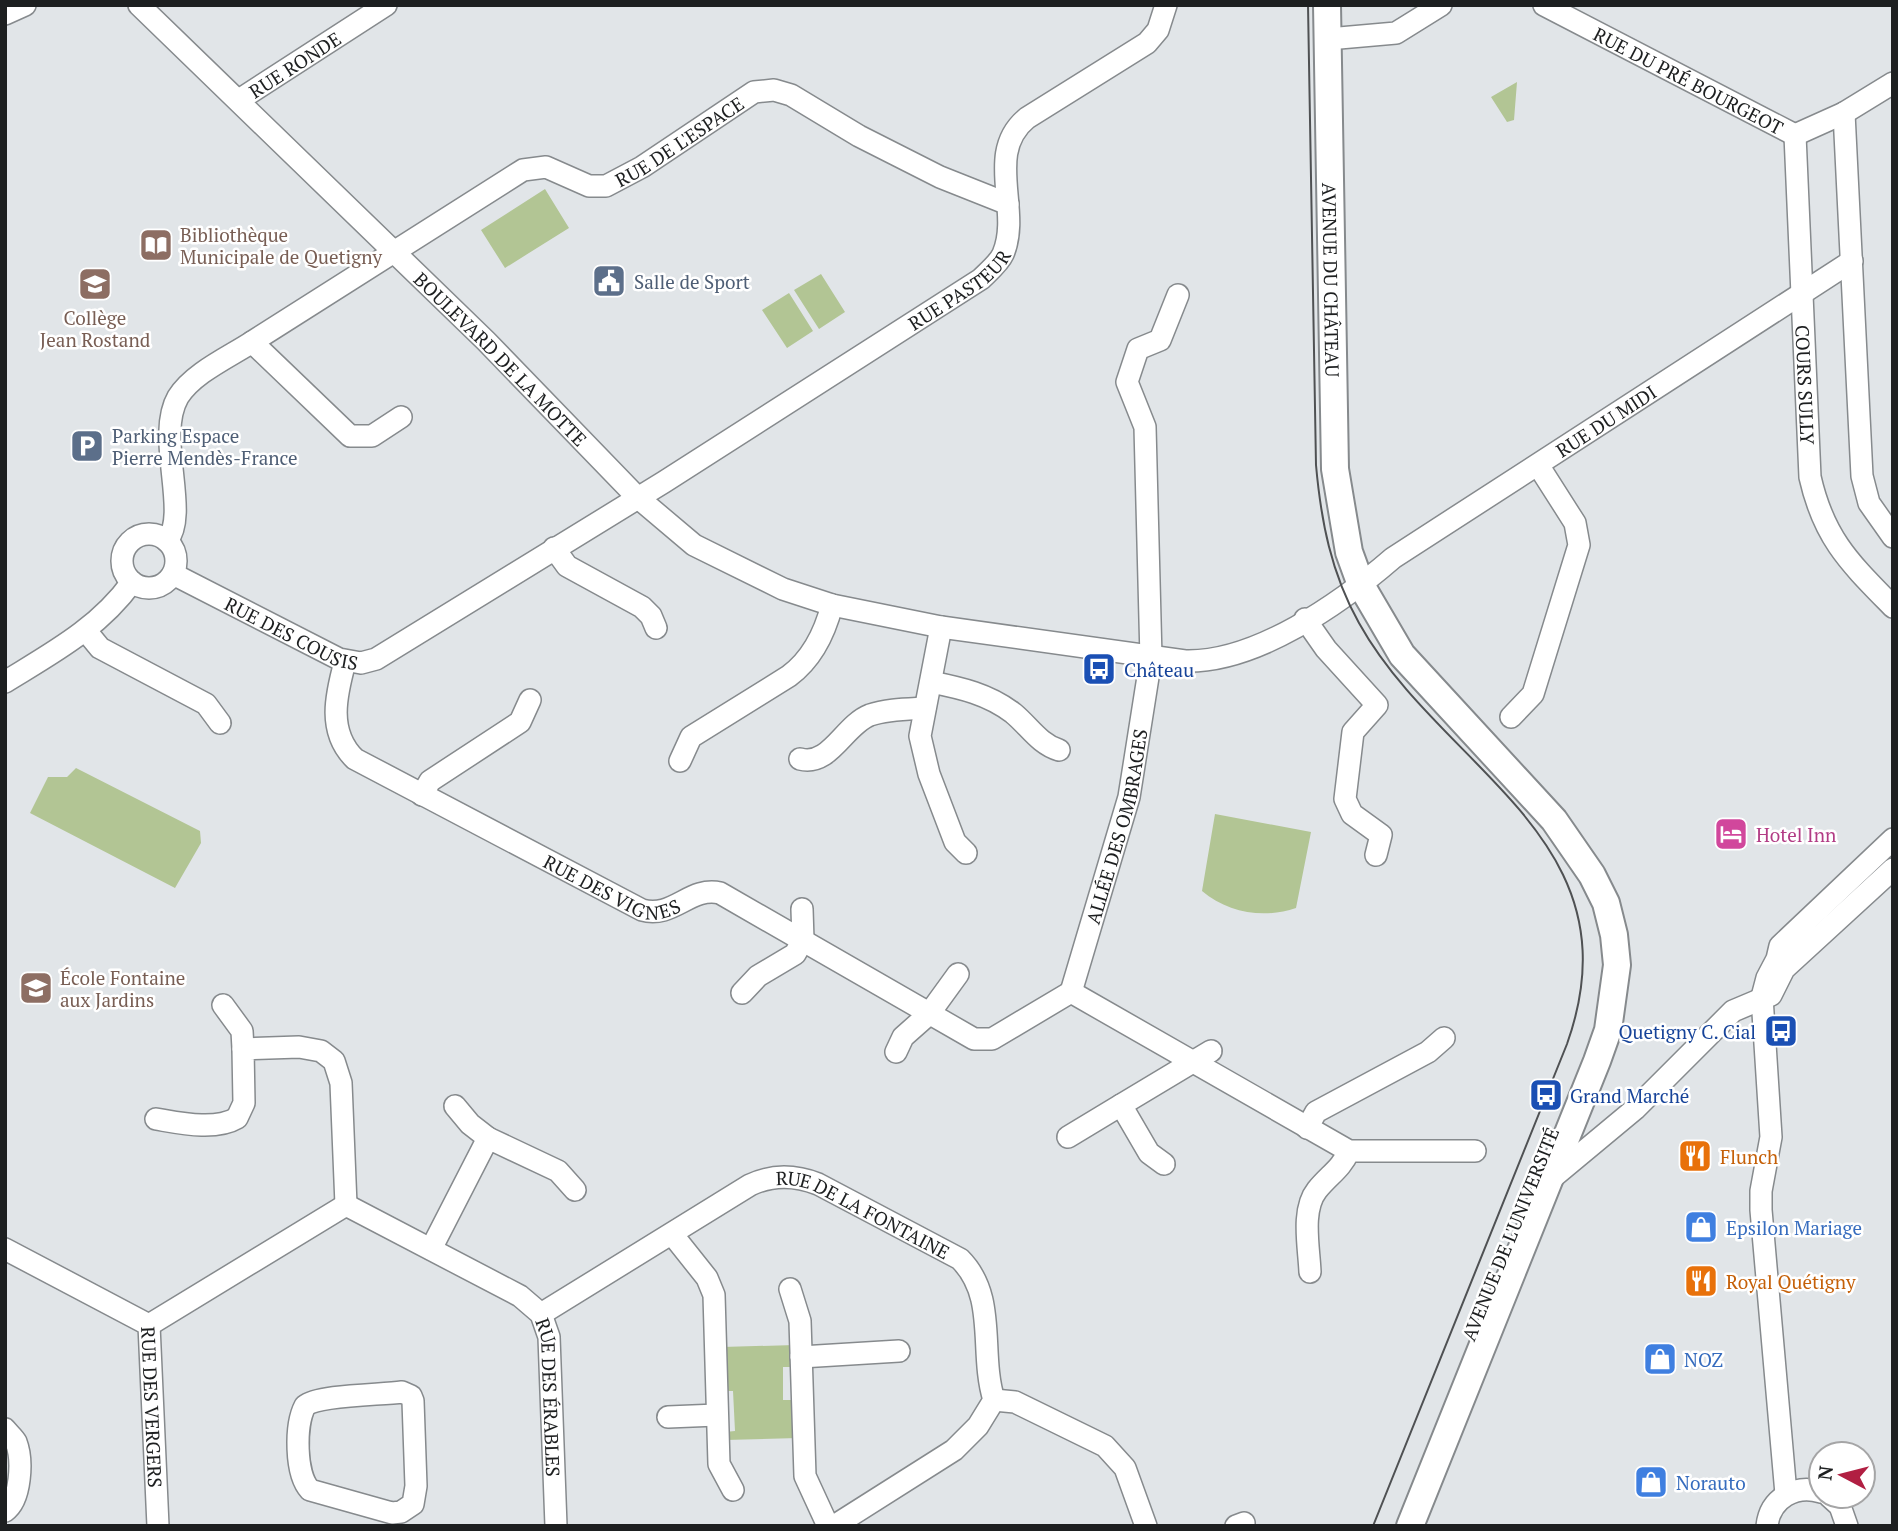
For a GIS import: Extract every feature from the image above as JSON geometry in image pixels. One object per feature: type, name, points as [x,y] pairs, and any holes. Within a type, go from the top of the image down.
[{"type":"main road","name":"AVENUE DU CHÂTEAU","points":[[1327,5],[1335,469],[1349,552],[1361,585],[1402,655],[1554,820],[1592,875]]},
{"type":"main road","name":"AVENUE DE L'UNIVERSITÉ","points":[[1410,1526],[1552,1178],[1608,1030],[1617,965],[1614,935],[1606,903],[1592,875]]},
{"type":"main road","name":"AVENUE DE L'UNIVERSITÉ","points":[[1391,1526],[1593,1031],[1603,986],[1604,943],[1592,875]]},
{"type":"street","points":[[5,14],[25,5]]},
{"type":"street","name":"BOULEVARD DE LA MOTTE","points":[[139,5],[485,341],[636,496],[694,545],[738,569],[783,589],[832,605],[941,627],[1151,658],[1202,662],[1222,659],[1272,639],[1361,585]]},
{"type":"street","name":"RUE RONDE","points":[[239,100],[386,5]]},
{"type":"street","name":"RUE PASTEUR","points":[[636,496],[981,279],[1002,256],[1009,231],[1005,157],[1017,128],[1027,118],[1147,43],[1158,30],[1166,5]]},
{"type":"street","points":[[1328,39],[1381,37],[1396,33],[1441,5]]},
{"type":"street","name":"RUE DU PRÉ BOURGEOT","points":[[1544,5],[1795,135]]},
{"type":"street","points":[[1795,135],[1844,113],[1893,83]]},
{"type":"street","name":"RUE DE L'ESPACE","points":[[392,253],[523,170],[546,167],[589,186],[606,186],[625,178],[754,92],[764,90],[791,95],[859,136],[940,177],[1008,204]]},
{"type":"street","points":[[1844,113],[1862,476],[1869,503],[1893,537]]},
{"type":"street","name":"COURS SULLY","points":[[1795,135],[1810,477],[1817,511],[1842,555],[1893,607]]},
{"type":"street","points":[[167,541],[176,524],[171,413],[188,385],[392,253]]},
{"type":"street","name":"RUE DU MIDI","points":[[1361,585],[1393,558],[1802,296],[1852,261]]},
{"type":"street","points":[[1151,658],[1145,427],[1128,382],[1138,349],[1160,340],[1178,295]]},
{"type":"street","points":[[252,342],[350,436],[372,436],[401,417]]},
{"type":"street","points":[[1511,718],[1533,694],[1579,545],[1575,523],[1538,465]]},
{"type":"street","name":"RUE DES COUSIS","points":[[173,574],[345,662],[361,663],[376,659],[636,496]]},
{"type":"street","points":[[143,534],[152,534],[167,541],[176,558],[173,574],[167,581],[152,588],[132,582],[124,572],[122,562],[127,545],[143,534]]},
{"type":"street","points":[[554,548],[567,566],[642,607],[656,628]]},
{"type":"street","points":[[5,682],[86,631],[115,605],[132,582]]},
{"type":"street","points":[[680,761],[691,737],[804,664],[816,646],[832,605]]},
{"type":"street","points":[[1305,619],[1326,649],[1377,705],[1353,732],[1345,799],[1352,814],[1381,835],[1376,855]]},
{"type":"street","points":[[941,627],[920,736],[923,752],[955,842],[966,853]]},
{"type":"street","points":[[86,631],[100,648],[206,704],[220,723]]},
{"type":"street","name":"ALLÉE DES OMBRAGES","points":[[1071,992],[1129,797],[1151,658]]},
{"type":"street","name":"RUE DES VIGNES","points":[[345,662],[336,712],[344,747],[363,765],[642,910],[664,911],[698,892],[716,892],[974,1039],[987,1040],[1071,992]]},
{"type":"street","points":[[931,682],[986,697],[1021,719],[1047,746],[1059,750]]},
{"type":"street","points":[[422,795],[430,781],[520,722],[530,700]]},
{"type":"street","points":[[800,759],[816,760],[855,723],[871,715],[925,708]]},
{"type":"street","points":[[1786,958],[1780,946],[1893,839]]},
{"type":"street","points":[[1767,1526],[1797,1494],[1788,1454],[1775,1309],[1770,1306],[1761,1210],[1760,1191],[1771,1137],[1765,1003],[1767,978],[1893,849]]},
{"type":"street","points":[[1786,958],[1893,869]]},
{"type":"street","points":[[1786,958],[1812,954],[1893,878]]},
{"type":"street","points":[[742,993],[758,976],[790,958],[803,940],[802,909]]},
{"type":"street","points":[[896,1052],[903,1037],[929,1014],[958,974]]},
{"type":"street","points":[[1071,992],[1349,1152],[1475,1151]]},
{"type":"street","points":[[1552,1178],[1635,1109],[1734,1011],[1765,1003]]},
{"type":"street","points":[[156,1119],[188,1124],[228,1122],[237,1118],[244,1103],[242,1031],[223,1005]]},
{"type":"street","points":[[1307,1128],[1316,1112],[1428,1052],[1444,1038]]},
{"type":"street","points":[[149,1325],[346,1205],[341,1083],[334,1061],[321,1051],[299,1047],[243,1049]]},
{"type":"street","points":[[1068,1137],[1212,1051]]},
{"type":"street","points":[[1121,1105],[1149,1153],[1164,1164]]},
{"type":"street","points":[[455,1106],[470,1124],[488,1138],[558,1171],[575,1189]]},
{"type":"street","points":[[431,1249],[488,1138]]},
{"type":"street","points":[[1310,1272],[1311,1202],[1320,1187],[1341,1168],[1349,1152]]},
{"type":"street","name":"RUE DE LA FONTAINE","points":[[541,1314],[761,1180],[795,1177],[818,1184],[953,1253],[967,1266],[983,1295],[986,1377],[994,1400]]},
{"type":"street","name":"RUE DES ÉRABLES","points":[[346,1205],[520,1297],[541,1314],[549,1337],[556,1526]]},
{"type":"street","points":[[672,1234],[707,1278],[714,1295],[719,1464],[733,1490]]},
{"type":"street","name":"RUE DES VERGERS","points":[[5,1249],[149,1325],[158,1526]]},
{"type":"street","points":[[790,1289],[800,1321],[806,1476],[828,1526]]},
{"type":"street","points":[[801,1357],[899,1351]]},
{"type":"street","points":[[402,1392],[411,1396],[416,1486],[413,1518],[310,1490],[301,1473],[300,1425],[305,1406],[319,1399],[382,1396],[402,1392]]},
{"type":"street","points":[[834,1526],[954,1450],[978,1426],[994,1400],[1015,1402],[1105,1446],[1125,1468],[1146,1526]]},
{"type":"street","points":[[668,1417],[717,1415]]},
{"type":"street","points":[[5,1429],[16,1443],[19,1489],[14,1504],[5,1511]]},
{"type":"green space","points":[[1517,82],[1514,120],[1507,122],[1491,97]]},
{"type":"green space","points":[[545,189],[569,228],[505,268],[481,230]]},
{"type":"green space","points":[[821,274],[845,312],[819,329],[794,290]]},
{"type":"green space","points":[[789,293],[813,331],[787,348],[762,310]]},
{"type":"green space","points":[[76,768],[200,831],[201,843],[175,888],[30,813],[48,777],[67,777]]},
{"type":"green space","points":[[1215,814],[1311,832],[1296,908],[1271,913],[1247,912],[1223,904],[1202,891]]},
{"type":"green space","points":[[795,1345],[796,1367],[783,1367],[783,1400],[797,1400],[798,1438],[725,1440],[725,1432],[735,1431],[733,1391],[723,1391],[722,1347]]},
{"type":"tram line","points":[[1308,5],[1316,465],[1324,526],[1334,566],[1359,623],[1394,675],[1521,812],[1555,859],[1577,912],[1582,973],[1567,1044],[1373,1526]]},
{"type":"place","name":"Bibliothèque Municipale de Quetigny","points":[[156,245]]},
{"type":"place","name":"Salle de Sport","points":[[609,281]]},
{"type":"place","name":"Collège Jean Rostand","points":[[95,284]]},
{"type":"place","name":"Parking Espace Pierre Mendès-France","points":[[87,446]]},
{"type":"place","name":"Château","points":[[1099,669]]},
{"type":"place","name":"Hotel Inn","points":[[1731,834]]},
{"type":"place","name":"École Fontaine aux Jardins","points":[[36,988]]},
{"type":"place","name":"Quetigny C. Cial","points":[[1781,1031]]},
{"type":"place","name":"Grand Marché","points":[[1546,1095]]},
{"type":"place","name":"Flunch","points":[[1695,1156]]},
{"type":"place","name":"Epsilon Mariage","points":[[1701,1227]]},
{"type":"place","name":"Royal Quétigny","points":[[1701,1281]]},
{"type":"place","name":"NOZ","points":[[1660,1359]]},
{"type":"place","name":"Norauto","points":[[1651,1482]]}]
